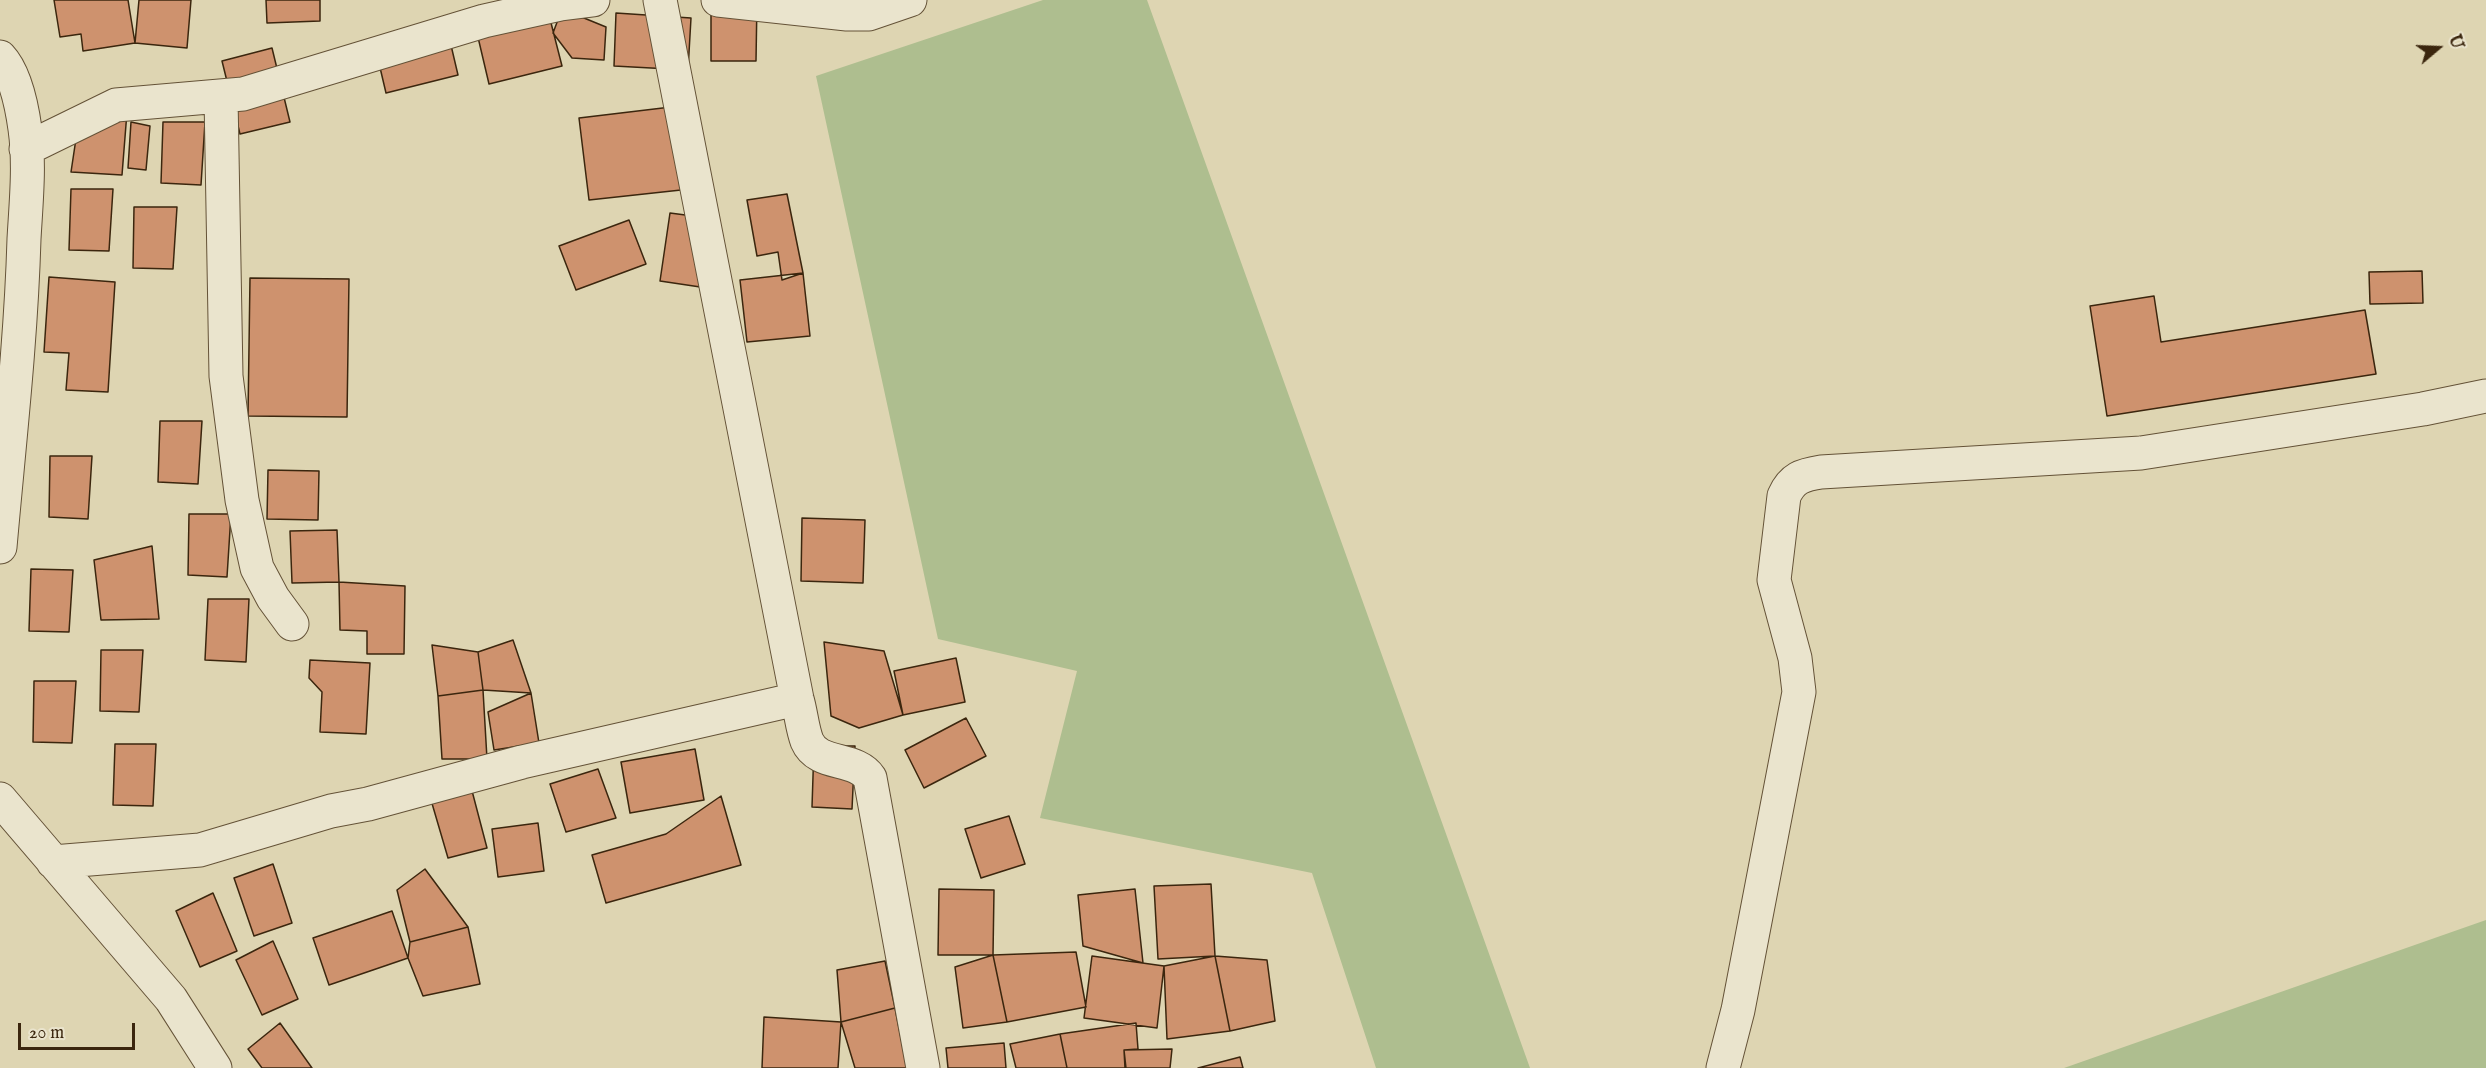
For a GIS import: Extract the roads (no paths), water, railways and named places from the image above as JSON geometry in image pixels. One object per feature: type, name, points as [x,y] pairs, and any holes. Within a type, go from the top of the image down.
[{"type":"street","points":[[26,149],[116,105],[221,97],[257,90],[484,21],[561,4],[593,0]]},
{"type":"street","points":[[660,0],[797,699],[808,741],[817,754],[863,769],[870,778],[923,1068]]},
{"type":"street","points":[[718,0],[847,14],[869,14],[910,0]]},
{"type":"street","points":[[0,57],[6,64],[19,100],[26,130],[23,288],[0,547]]},
{"type":"street","points":[[221,97],[226,376],[242,500],[257,568],[273,598],[292,624]]},
{"type":"street","points":[[1723,1068],[1738,1010],[1799,692],[1795,658],[1774,580],[1784,496],[1789,485],[1797,478],[1821,472],[2141,453],[2423,409],[2486,396]]},
{"type":"street","points":[[53,862],[200,850],[331,811],[368,804],[522,762],[797,699]]},
{"type":"street","points":[[0,799],[171,999],[215,1068]]}]
